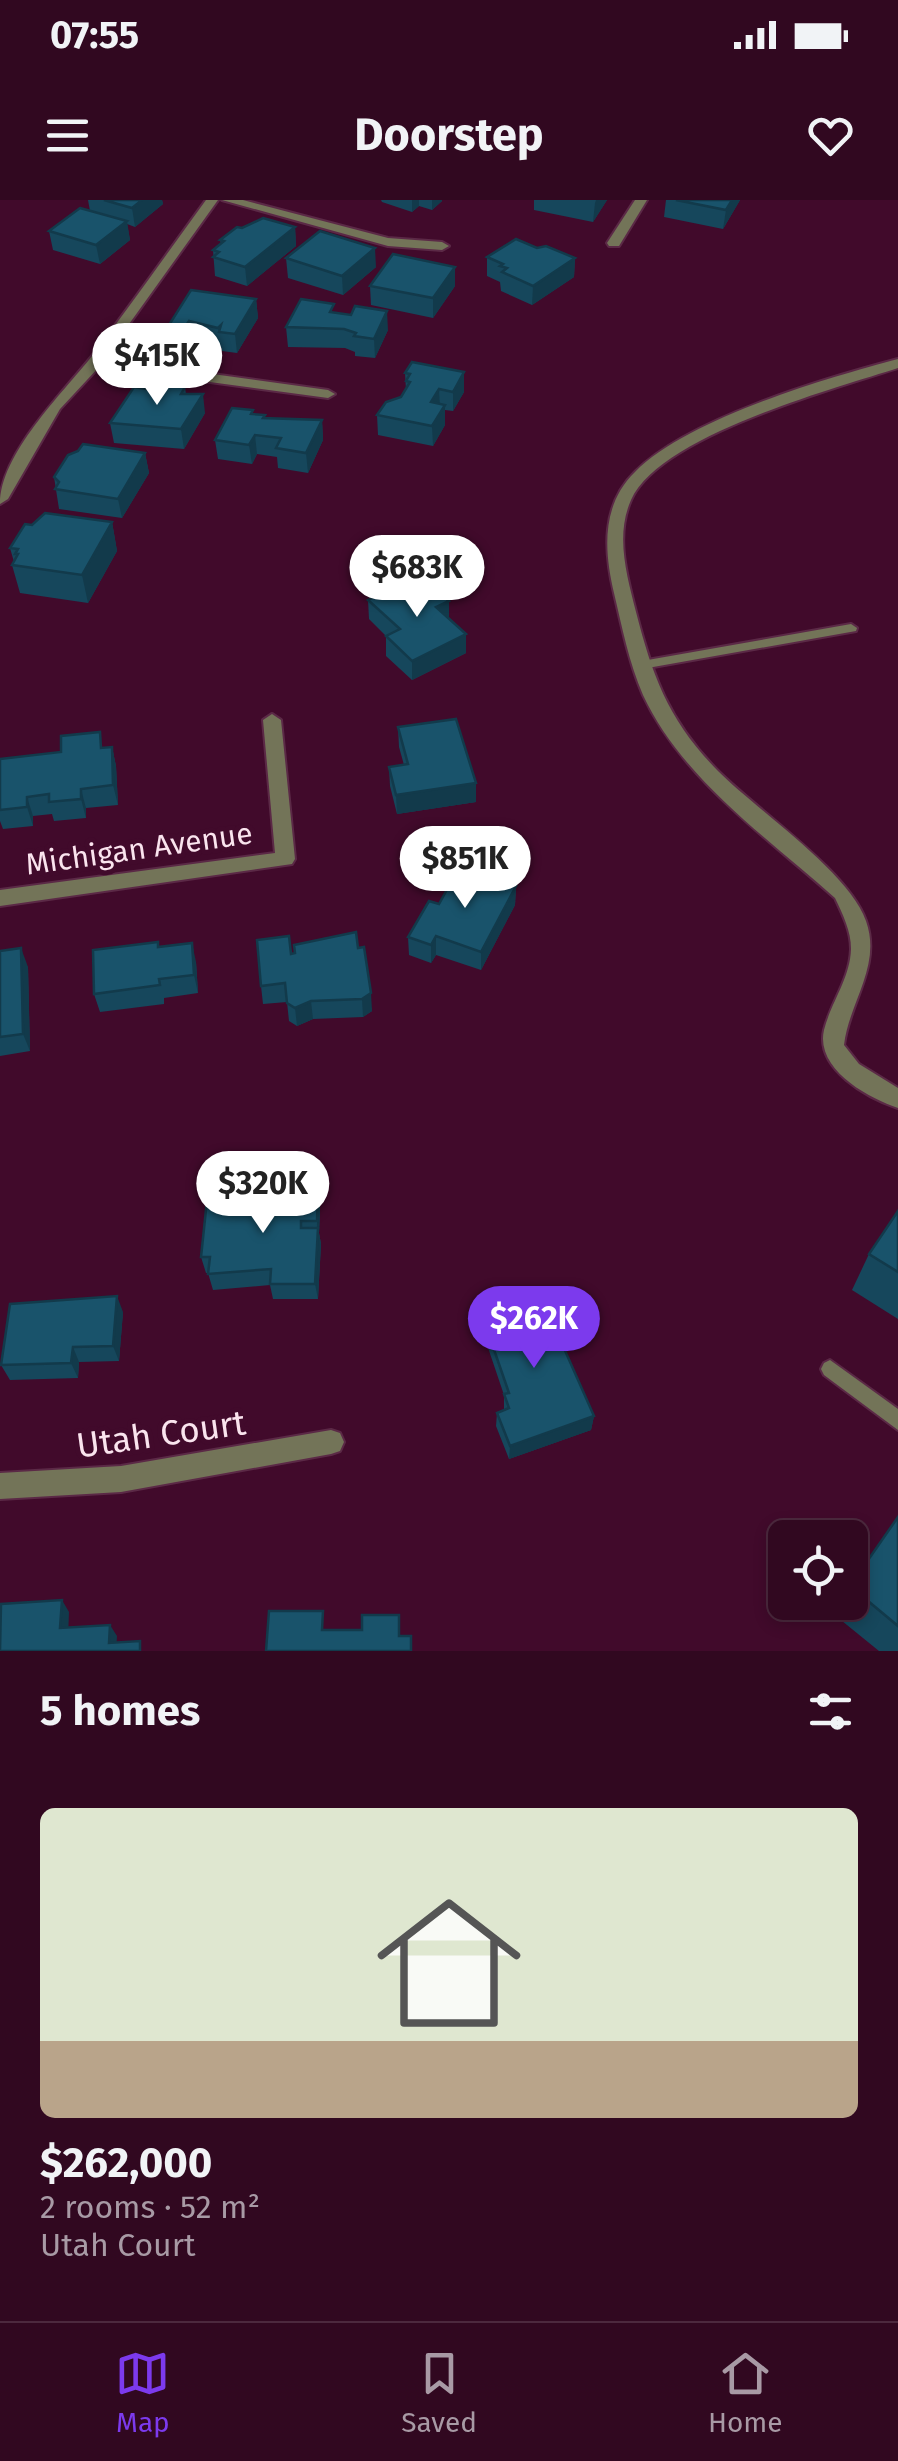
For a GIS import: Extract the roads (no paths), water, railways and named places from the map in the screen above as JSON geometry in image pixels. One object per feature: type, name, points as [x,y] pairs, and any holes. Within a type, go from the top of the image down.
[{"type":"street","points":[[0,499],[54,407],[95,362],[212,200]]},
{"type":"street","points":[[228,200],[388,242],[442,246]]},
{"type":"street","points":[[614,243],[640,200]]},
{"type":"street","points":[[95,362],[328,394]]},
{"type":"street","points":[[898,363],[700,437],[660,458],[630,485],[621,502],[614,537],[618,574],[642,665],[653,697],[679,738],[842,893],[858,914],[865,938],[865,960],[833,1033],[832,1047],[840,1060],[898,1098]]},
{"type":"street","name":"Michigan Avenue","points":[[0,898],[285,860],[272,720]]},
{"type":"street","name":"Utah Court","points":[[0,1486],[121,1479],[331,1442]]},
{"type":"lane","points":[[642,665],[851,628]]},
{"type":"lane","points":[[830,1370],[898,1420]]}]
